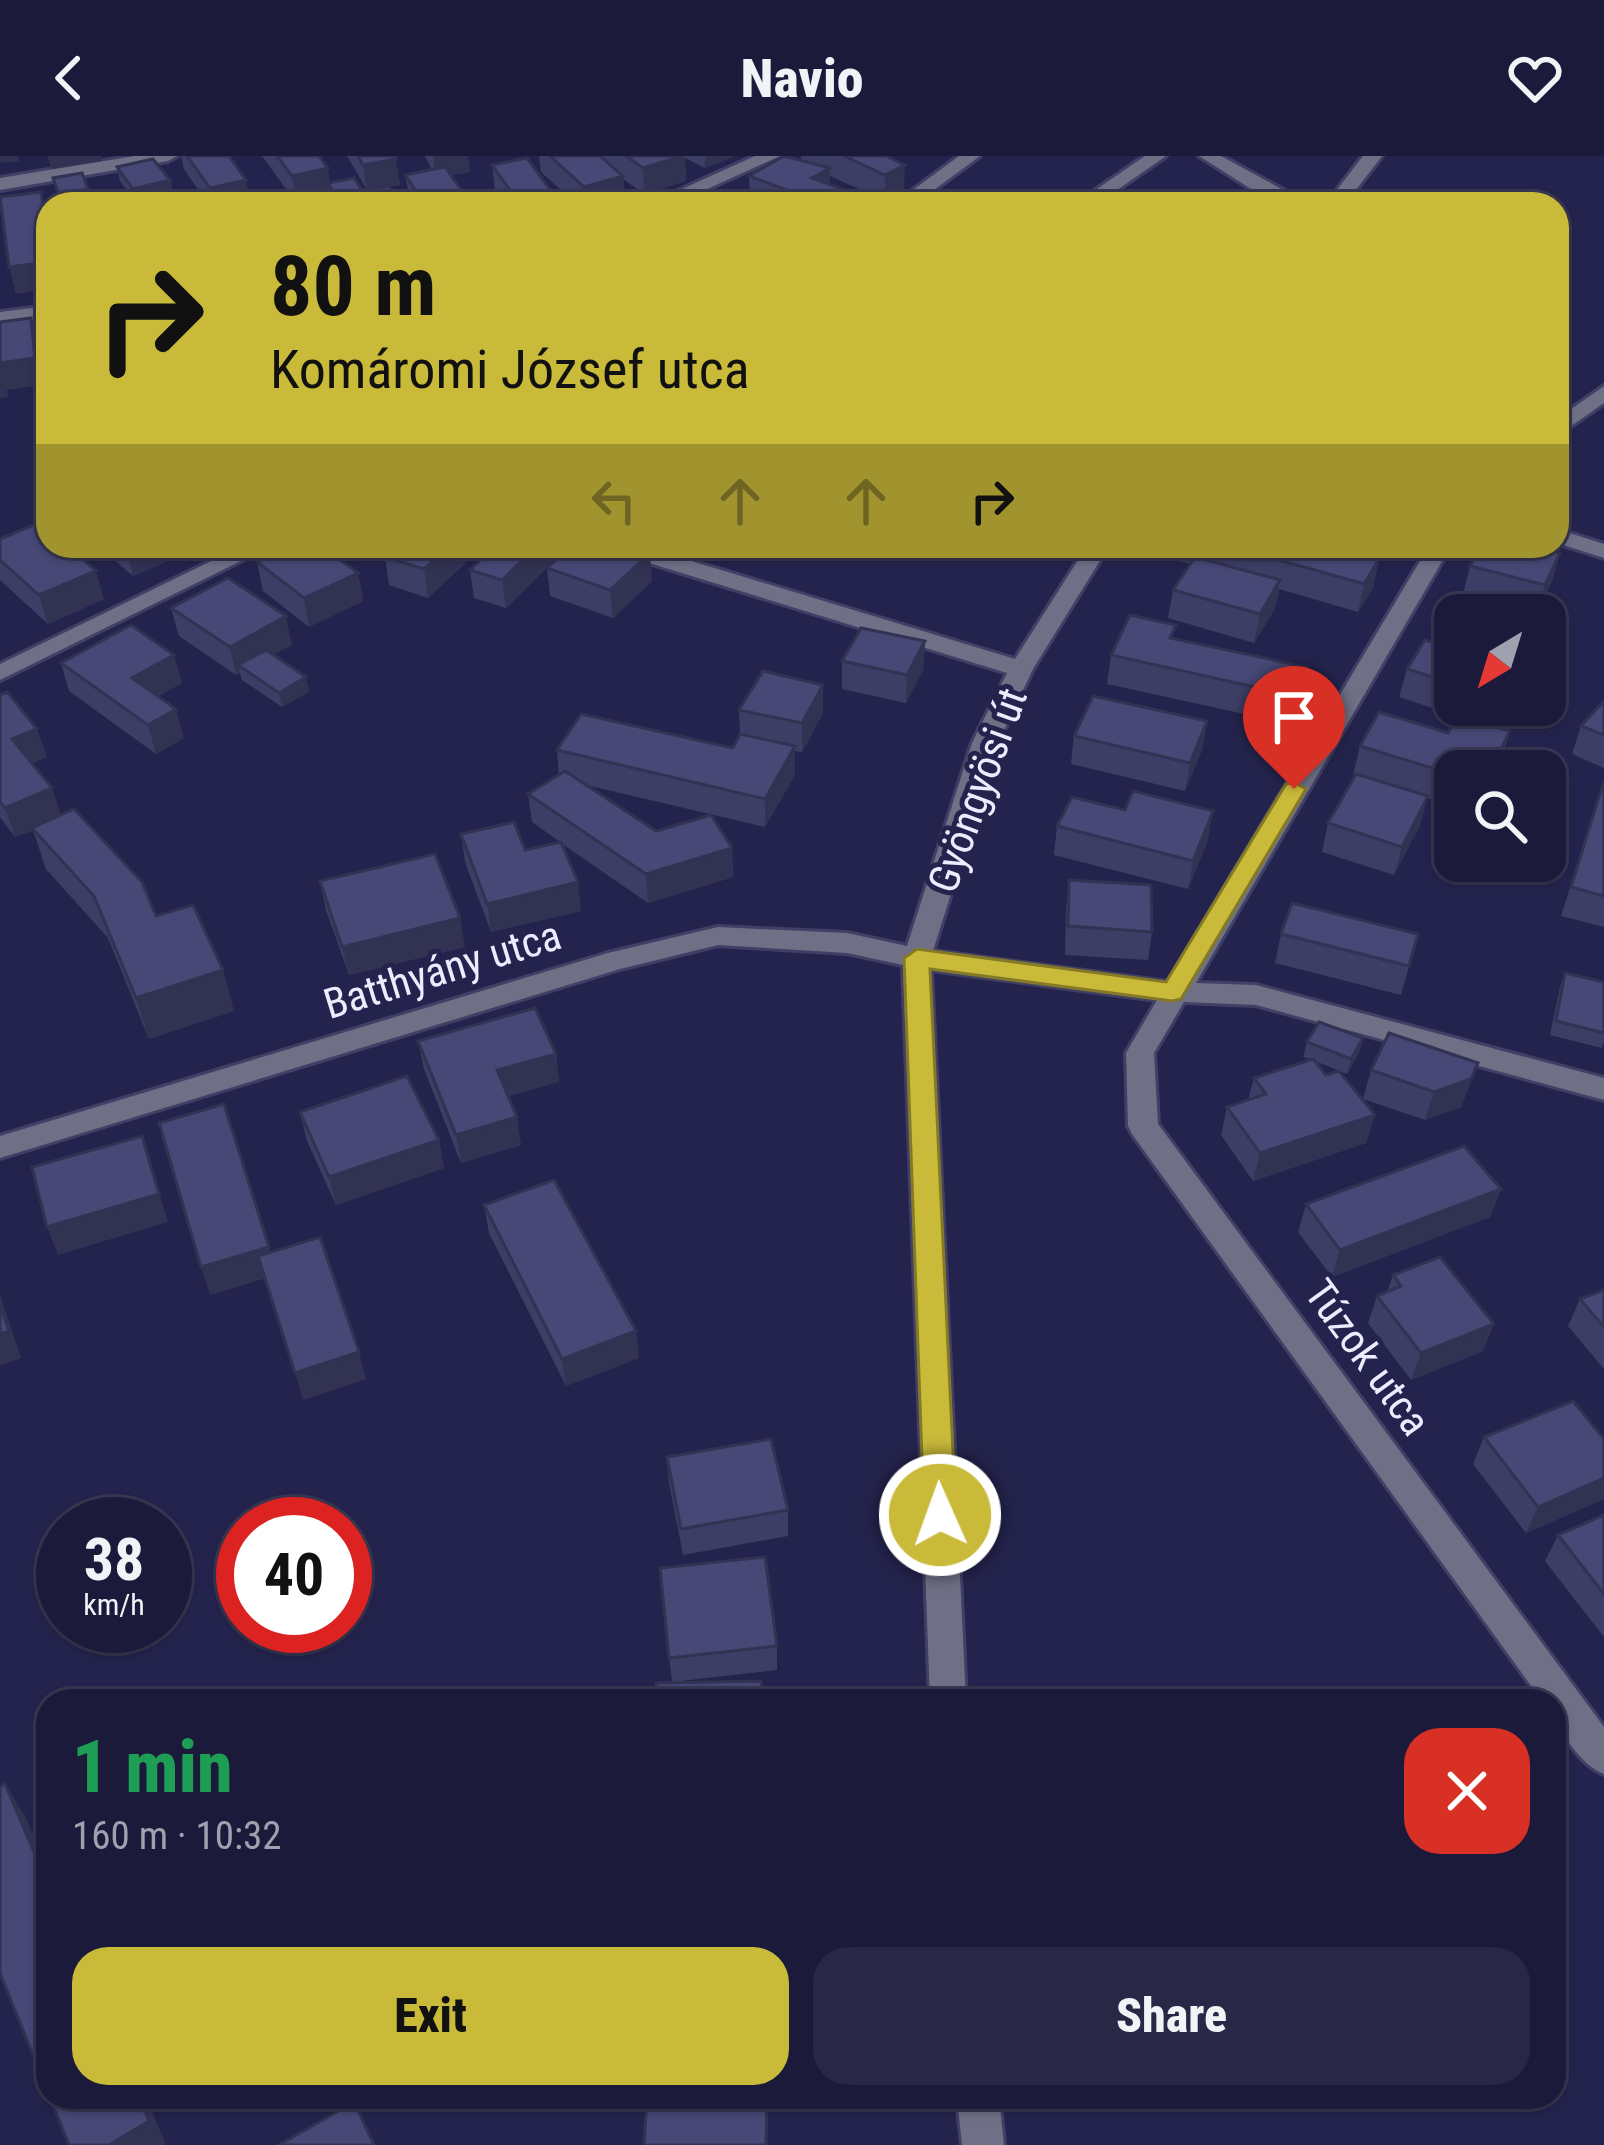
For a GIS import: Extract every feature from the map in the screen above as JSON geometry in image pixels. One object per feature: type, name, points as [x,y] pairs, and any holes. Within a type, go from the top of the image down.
[{"type":"street","points":[[0,184],[168,156]]},
{"type":"street","points":[[686,192],[771,156]]},
{"type":"street","points":[[920,192],[971,156]]},
{"type":"street","points":[[1102,192],[1157,156]]},
{"type":"street","points":[[1208,156],[1271,192]]},
{"type":"street","points":[[1344,192],[1373,156]]},
{"type":"street","points":[[0,318],[36,314]]},
{"type":"street","points":[[1569,420],[1604,392]]},
{"type":"street","points":[[1569,540],[1604,551]]},
{"type":"street","points":[[0,673],[235,558]]},
{"type":"street","points":[[688,558],[1021,669]]},
{"type":"street","name":"Gyöngyösi út","points":[[947,1689],[917,958],[986,743],[1021,669],[1090,558]]},
{"type":"street","name":"Túzok utca","points":[[1433,558],[1140,1053],[1143,1126],[1555,1689]]},
{"type":"street","name":"Batthyány utca","points":[[0,1147],[618,960],[718,935],[847,943],[917,958],[1172,992],[1256,995],[1604,1089]]},
{"type":"street","name":"Túzok utca","points":[[1566,1704],[1604,1756]]},
{"type":"street","points":[[979,2109],[983,2145]]},
{"type":"building","points":[[187,156],[229,156],[246,180],[210,188]]},
{"type":"building","points":[[277,156],[319,156],[328,168],[292,176]]},
{"type":"building","points":[[358,156],[394,156],[396,159],[363,165]]},
{"type":"building","points":[[550,156],[600,156],[623,176],[584,187]]},
{"type":"building","points":[[626,156],[682,156],[643,168]]},
{"type":"building","points":[[784,156],[830,168],[812,178],[850,192],[792,192],[749,176]]},
{"type":"building","points":[[844,156],[886,156],[905,165],[885,175]]},
{"type":"building","points":[[527,158],[552,192],[511,192],[492,165]]},
{"type":"building","points":[[153,159],[170,180],[133,189],[117,167]]},
{"type":"building","points":[[445,167],[463,192],[417,192],[405,175]]},
{"type":"building","points":[[82,173],[88,189],[58,192],[53,178]]},
{"type":"building","points":[[354,178],[362,190],[333,192],[328,183]]},
{"type":"building","points":[[389,186],[392,192],[350,192]]},
{"type":"building","points":[[36,193],[36,264],[9,267],[0,197]]},
{"type":"building","points":[[31,318],[35,358],[0,363],[0,322]]},
{"type":"building","points":[[36,524],[36,558],[81,558],[96,571],[39,595],[0,560],[0,539]]},
{"type":"building","points":[[338,558],[358,573],[304,598],[257,562]]},
{"type":"building","points":[[388,558],[436,558],[424,569]]},
{"type":"building","points":[[483,558],[525,558],[502,580],[470,570]]},
{"type":"building","points":[[558,558],[645,558],[610,590],[547,568]]},
{"type":"building","points":[[1194,558],[1280,580],[1260,614],[1173,590]]},
{"type":"building","points":[[1272,558],[1379,559],[1364,584]]},
{"type":"building","points":[[1474,558],[1558,558],[1545,585],[1470,566]]},
{"type":"building","points":[[228,578],[286,616],[230,647],[171,608]]},
{"type":"building","points":[[1130,615],[1176,625],[1170,638],[1307,667],[1296,696],[1111,655]]},
{"type":"building","points":[[131,625],[174,655],[132,678],[176,709],[148,725],[61,663]]},
{"type":"building","points":[[861,628],[925,641],[907,675],[842,661]]},
{"type":"building","points":[[1425,640],[1434,643],[1434,677],[1407,669]]},
{"type":"building","points":[[266,650],[306,677],[279,693],[238,665]]},
{"type":"building","points":[[763,671],[823,685],[802,723],[739,710]]},
{"type":"building","points":[[7,692],[37,729],[12,739],[52,788],[5,808],[0,802],[0,695]]},
{"type":"building","points":[[1093,696],[1207,721],[1190,763],[1074,736]]},
{"type":"building","points":[[1604,701],[1604,735],[1581,726]]},
{"type":"building","points":[[1379,712],[1448,733],[1452,726],[1510,731],[1504,750],[1434,750],[1434,769],[1360,746]]},
{"type":"building","points":[[581,714],[733,748],[740,734],[795,746],[765,799],[557,750]]},
{"type":"building","points":[[565,771],[656,831],[711,815],[732,848],[646,874],[528,794]]},
{"type":"building","points":[[1356,774],[1428,796],[1402,847],[1328,823]]},
{"type":"building","points":[[1604,785],[1604,896],[1571,887]]},
{"type":"building","points":[[1133,791],[1213,811],[1193,861],[1057,826],[1072,797],[1125,810]]},
{"type":"building","points":[[74,809],[142,882],[156,916],[193,905],[223,970],[136,998],[94,896],[32,828]]},
{"type":"building","points":[[514,822],[525,850],[561,842],[578,882],[487,904],[461,834]]},
{"type":"building","points":[[435,854],[460,918],[342,947],[320,881]]},
{"type":"building","points":[[1069,880],[1151,885],[1152,932],[1068,926]]},
{"type":"building","points":[[1292,903],[1418,934],[1409,966],[1281,934]]},
{"type":"building","points":[[1565,973],[1604,982],[1604,1033],[1556,1021]]},
{"type":"building","points":[[535,1008],[556,1054],[497,1070],[517,1117],[456,1135],[418,1041]]},
{"type":"building","points":[[1319,1022],[1363,1038],[1351,1059],[1307,1042]]},
{"type":"building","points":[[1389,1033],[1478,1063],[1471,1079],[1434,1092],[1371,1070]]},
{"type":"building","points":[[1313,1059],[1326,1075],[1339,1071],[1375,1115],[1260,1153],[1227,1107],[1266,1094],[1254,1078]]},
{"type":"building","points":[[407,1076],[439,1140],[329,1177],[300,1112]]},
{"type":"building","points":[[224,1104],[269,1247],[201,1267],[159,1123]]},
{"type":"building","points":[[142,1136],[159,1194],[47,1227],[32,1167]]},
{"type":"building","points":[[1464,1146],[1501,1189],[1340,1250],[1306,1204]]},
{"type":"building","points":[[554,1180],[636,1331],[562,1359],[484,1205]]},
{"type":"building","points":[[320,1237],[359,1352],[295,1373],[258,1256]]},
{"type":"building","points":[[1440,1257],[1494,1324],[1421,1353],[1377,1296],[1401,1286],[1393,1275]]},
{"type":"building","points":[[1604,1290],[1604,1327],[1580,1299]]},
{"type":"building","points":[[0,1305],[9,1331],[0,1334]]},
{"type":"building","points":[[1573,1401],[1604,1439],[1604,1478],[1538,1507],[1484,1437]]},
{"type":"building","points":[[771,1439],[788,1510],[681,1529],[667,1457]]},
{"type":"building","points":[[1604,1515],[1604,1594],[1558,1535]]},
{"type":"building","points":[[765,1557],[777,1646],[669,1658],[660,1568]]},
{"type":"building","points":[[761,1681],[761,1689],[656,1689],[656,1683]]},
{"type":"building","points":[[5,1784],[36,1857],[36,2062],[0,1973],[0,1787]]},
{"type":"building","points":[[55,2109],[144,2109],[149,2121],[109,2145],[69,2145]]},
{"type":"building","points":[[342,2109],[357,2109],[374,2145],[279,2145]]},
{"type":"building","points":[[646,2109],[767,2109],[766,2145],[644,2145]]},
{"type":"route","points":[[940,1515],[917,958],[1172,992],[1294,789]]}]
